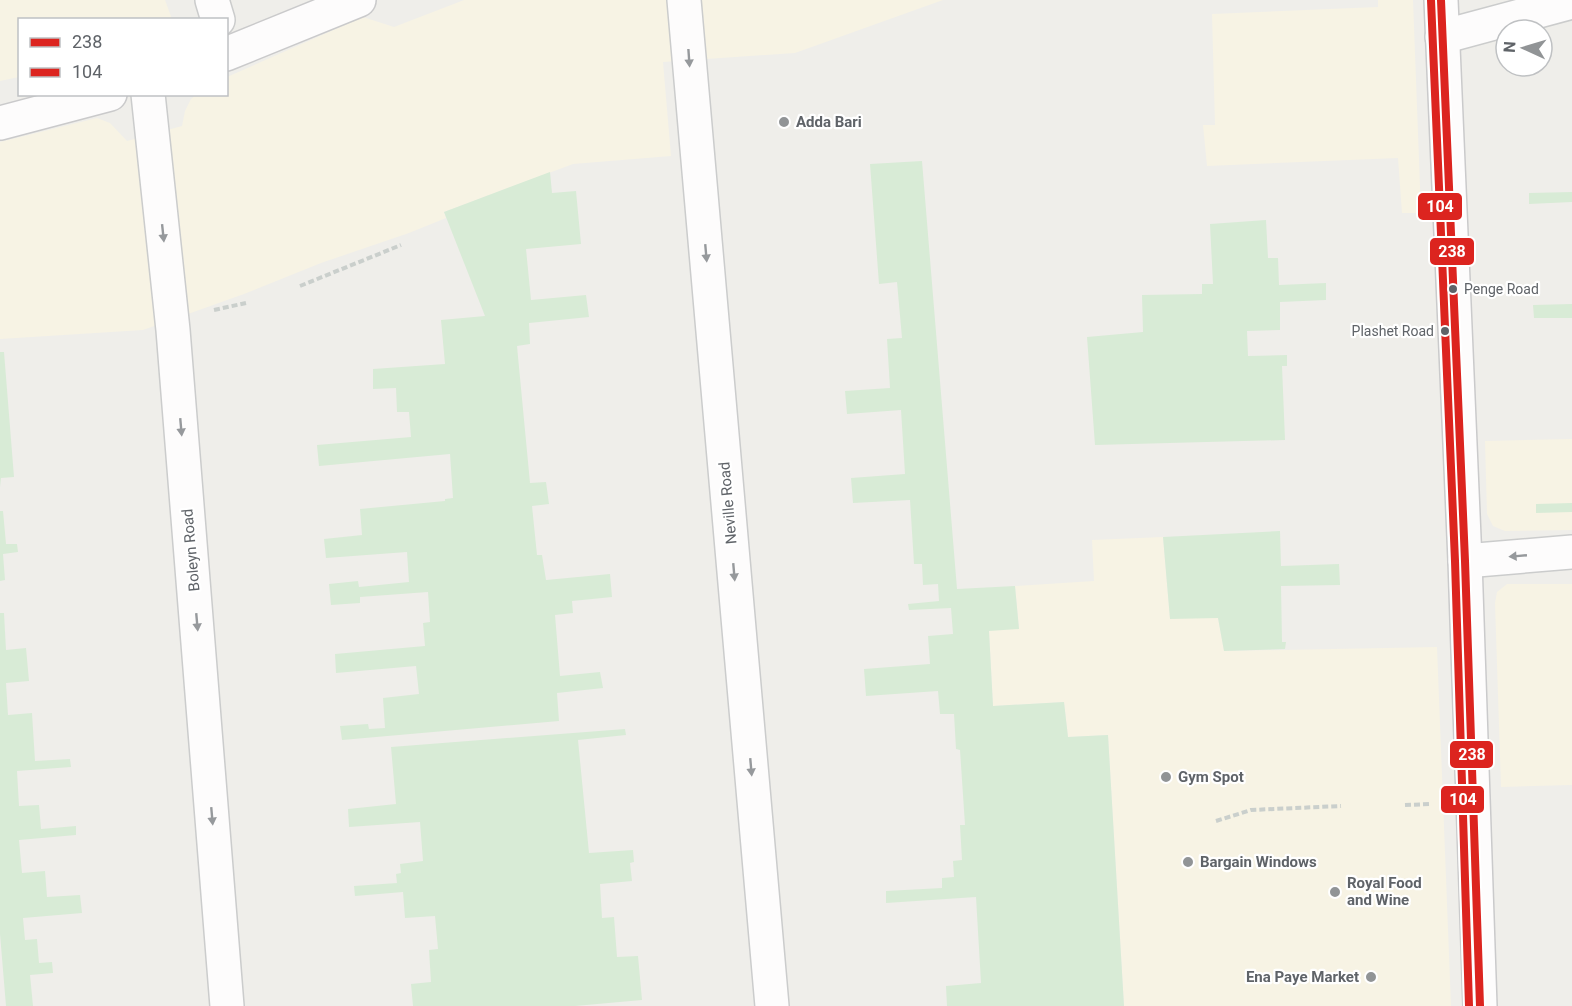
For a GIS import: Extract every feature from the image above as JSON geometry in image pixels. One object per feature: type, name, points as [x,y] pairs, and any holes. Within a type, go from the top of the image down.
[{"type":"street","points":[[212,0],[218,18]]},
{"type":"street","points":[[228,50],[359,0]]},
{"type":"street","name":"Neville Road","points":[[684,0],[772,1006]]},
{"type":"street","points":[[1441,0],[1465,561],[1480,1006]]},
{"type":"street","points":[[1442,37],[1572,2]]},
{"type":"street","points":[[0,123],[102,96]]},
{"type":"street","name":"Boleyn Road","points":[[148,96],[173,330],[227,1006]]},
{"type":"street","points":[[1465,561],[1572,552]]},
{"type":"path","points":[[300,286],[401,244]]},
{"type":"path","points":[[1216,821],[1251,810],[1341,806]]},
{"type":"shaded area","points":[[0,0],[165,0],[172,18],[18,18],[18,77],[0,81]]},
{"type":"shaded area","points":[[464,0],[943,0],[795,53],[663,62],[671,156],[573,164],[444,212],[446,218],[409,233],[321,263],[244,294],[143,330],[0,339],[0,142],[97,118],[110,123],[127,141],[182,126],[185,111],[195,96],[228,96],[228,77],[363,17],[394,27]]},
{"type":"shaded area","points":[[1378,0],[1413,0],[1421,213],[1402,213],[1398,158],[1207,166],[1203,125],[1215,125],[1212,14],[1378,7]]},
{"type":"shaded area","points":[[1572,439],[1572,530],[1505,531],[1493,526],[1487,514],[1485,441]]},
{"type":"shaded area","points":[[1163,537],[1170,618],[1218,618],[1224,651],[1437,647],[1451,1006],[1124,1006],[1108,735],[1068,737],[1064,702],[993,706],[989,630],[1019,628],[1015,586],[1094,581],[1092,540]]},
{"type":"shaded area","points":[[1507,584],[1572,584],[1572,785],[1501,787],[1495,603],[1497,592]]},
{"type":"green space","points":[[922,161],[957,589],[1015,586],[1019,629],[989,631],[993,706],[1064,702],[1068,737],[1108,735],[1124,1006],[947,1006],[946,986],[981,983],[976,897],[886,903],[886,891],[942,888],[942,878],[954,877],[953,861],[962,860],[960,825],[965,825],[960,750],[956,749],[954,714],[940,714],[938,691],[866,696],[864,669],[930,664],[928,636],[953,634],[951,608],[909,610],[908,604],[939,601],[938,584],[923,585],[922,564],[914,564],[910,500],[853,503],[851,478],[905,474],[901,410],[847,414],[845,391],[890,388],[887,339],[902,338],[897,282],[879,284],[870,164]]},
{"type":"green space","points":[[550,172],[552,193],[576,191],[581,244],[526,249],[531,300],[586,295],[589,317],[529,323],[530,344],[517,346],[530,483],[546,482],[549,504],[532,506],[537,555],[542,555],[546,580],[610,574],[612,597],[572,601],[573,613],[555,615],[560,676],[600,672],[603,688],[557,693],[559,721],[342,740],[340,726],[368,724],[369,729],[385,728],[383,698],[419,694],[416,666],[336,673],[335,654],[425,646],[423,623],[430,622],[428,592],[360,597],[360,603],[331,605],[329,584],[358,581],[359,587],[409,582],[407,552],[326,558],[324,539],[362,535],[360,509],[445,501],[445,499],[453,498],[450,454],[319,466],[317,445],[411,437],[409,412],[397,412],[396,388],[373,389],[373,369],[445,364],[441,320],[485,316],[444,212]]},
{"type":"green space","points":[[1572,192],[1572,202],[1529,204],[1529,193]]},
{"type":"green space","points":[[1266,220],[1268,258],[1278,258],[1279,285],[1326,283],[1326,300],[1280,302],[1280,330],[1247,331],[1248,356],[1287,355],[1287,366],[1282,366],[1285,440],[1095,445],[1087,337],[1143,332],[1142,295],[1202,294],[1202,284],[1213,284],[1210,224]]},
{"type":"green space","points":[[1572,304],[1572,318],[1534,318],[1533,305]]},
{"type":"green space","points":[[0,352],[4,352],[14,477],[1,478],[0,487]]},
{"type":"green space","points":[[1572,503],[1572,512],[1536,513],[1536,504]]},
{"type":"green space","points":[[0,511],[3,511],[6,544],[17,544],[18,552],[3,554],[5,580],[0,581]]},
{"type":"green space","points":[[1280,531],[1281,566],[1339,564],[1340,585],[1281,586],[1282,642],[1286,642],[1285,649],[1224,651],[1218,618],[1170,619],[1163,537]]},
{"type":"green space","points":[[0,613],[4,613],[6,650],[26,648],[29,681],[6,683],[8,715],[32,713],[35,761],[70,759],[71,767],[17,771],[19,806],[39,805],[41,829],[76,826],[76,835],[19,840],[22,873],[45,871],[47,897],[80,895],[82,913],[23,918],[25,940],[37,939],[39,963],[52,962],[53,973],[30,975],[33,1006],[6,1006],[0,934]]},
{"type":"green space","points":[[625,729],[626,735],[578,740],[589,853],[633,850],[634,862],[630,863],[632,881],[600,884],[602,918],[614,917],[617,957],[638,956],[642,1000],[575,1006],[413,1006],[411,984],[431,982],[429,950],[438,949],[435,916],[405,918],[403,892],[355,896],[354,886],[397,883],[396,874],[401,873],[400,864],[423,861],[420,822],[349,827],[348,809],[396,804],[391,747]]},
{"type":"transit line","name":"104","points":[[1431,0],[1455,561],[1469,1006]]},
{"type":"transit line","name":"238","points":[[1441,0],[1465,561],[1480,1006]]},
{"type":"place","name":"Adda Bari","points":[[784,122]]},
{"type":"place","name":"Penge Road","points":[[1453,289]]},
{"type":"place","name":"Plashet Road","points":[[1445,331]]},
{"type":"place","name":"Gym Spot","points":[[1166,777]]},
{"type":"place","name":"Bargain Windows","points":[[1188,862]]},
{"type":"place","name":"Royal Food and Wine","points":[[1335,892]]},
{"type":"place","name":"Ena Paye Market","points":[[1371,977]]}]
